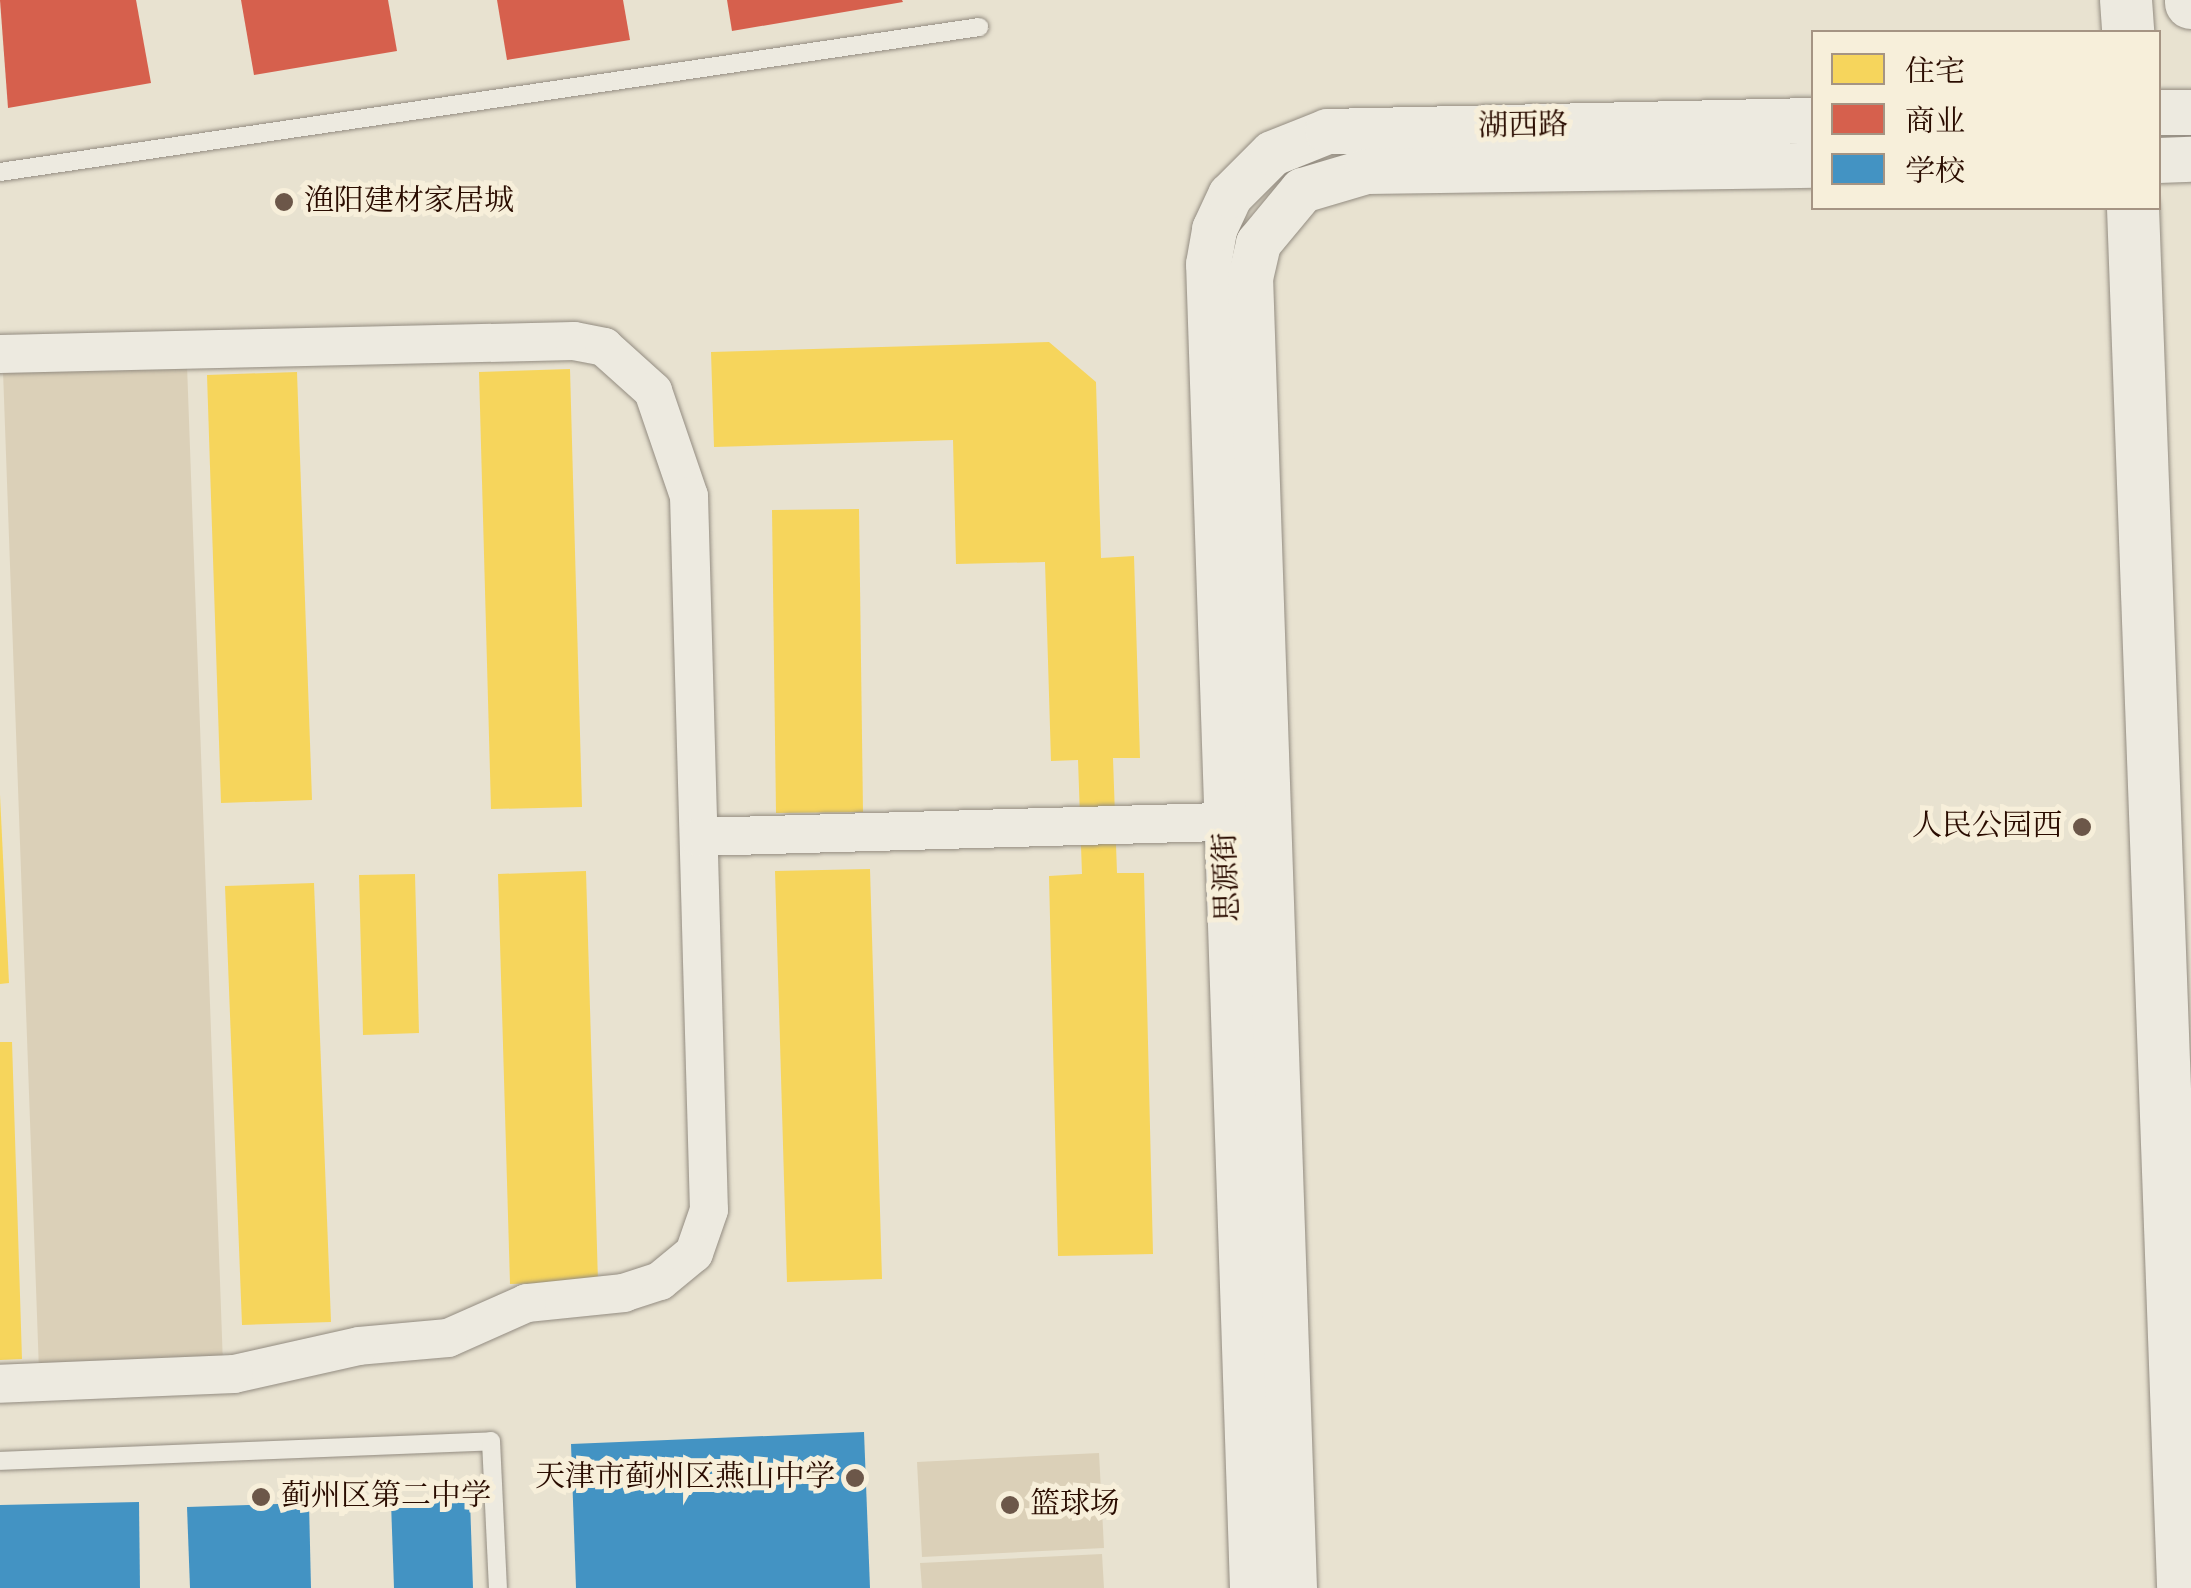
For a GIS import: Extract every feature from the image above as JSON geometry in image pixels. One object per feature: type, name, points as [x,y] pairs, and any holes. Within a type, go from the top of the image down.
[{"type":"main road","points":[[2126,0],[2128,30]]},
{"type":"main road","points":[[2133,210],[2183,1588]]},
{"type":"street","points":[[2161,112],[2191,112]]},
{"type":"street","name":"湖西路","points":[[1246,176],[1272,152],[1327,132],[1811,120]]},
{"type":"street","points":[[2161,160],[2191,159]]},
{"type":"street","name":"湖西路","points":[[1280,210],[1302,190],[1366,171],[1811,164]]},
{"type":"street","name":"思源街","points":[[1246,176],[1214,229],[1208,264],[1294,1588]]},
{"type":"street","name":"思源街","points":[[1252,1588],[1247,822],[1250,278],[1258,242],[1280,210]]},
{"type":"street","points":[[0,354],[574,341],[604,348],[653,391],[689,496],[709,1210],[694,1253],[660,1281],[624,1294],[526,1304],[448,1338],[359,1346],[263,1370],[0,1384]]},
{"type":"street","points":[[699,837],[1247,822]]},
{"type":"lane","points":[[0,172],[979,27]]},
{"type":"lane","points":[[0,1461],[490,1441],[498,1588]]},
{"type":"shaded area","points":[[187,365],[223,1365],[39,1371],[3,371]]},
{"type":"shaded area","name":"篮球场","points":[[1099,1453],[1104,1548],[922,1557],[917,1462]]},
{"type":"shaded area","name":"篮球场","points":[[1102,1554],[1104,1588],[922,1588],[920,1563]]},
{"type":"building: 住宅","points":[[1049,342],[1096,382],[1101,558],[1134,556],[1140,758],[1113,758],[1117,873],[1144,873],[1153,1254],[1058,1256],[1049,876],[1082,874],[1078,760],[1051,761],[1045,562],[956,564],[953,440],[714,447],[711,352]]},
{"type":"building: 住宅","points":[[570,369],[582,807],[491,809],[479,372]]},
{"type":"building: 住宅","points":[[297,372],[312,800],[221,803],[207,375]]},
{"type":"building: 住宅","points":[[859,509],[863,812],[776,813],[772,510]]},
{"type":"building: 住宅","points":[[0,795],[9,983],[0,984]]},
{"type":"building: 住宅","points":[[870,869],[882,1279],[787,1282],[775,871]]},
{"type":"building: 住宅","points":[[586,871],[598,1282],[510,1284],[498,874]]},
{"type":"building: 住宅","points":[[415,874],[419,1033],[363,1035],[359,875]]},
{"type":"building: 住宅","points":[[314,883],[331,1322],[242,1325],[225,886]]},
{"type":"building: 住宅","points":[[0,1042],[12,1042],[22,1359],[0,1360]]},
{"type":"building: 商业","points":[[0,0],[136,0],[151,83],[8,108]]},
{"type":"building: 商业","points":[[241,0],[388,0],[397,51],[254,75]]},
{"type":"building: 商业","points":[[497,0],[623,0],[630,40],[507,60]]},
{"type":"building: 商业","points":[[727,0],[902,0],[903,2],[732,31]]},
{"type":"building: 学校","points":[[864,1432],[870,1588],[576,1588],[571,1444]]},
{"type":"building: 学校","points":[[470,1500],[473,1588],[394,1588],[391,1502]]},
{"type":"building: 学校","points":[[139,1502],[140,1588],[0,1588],[0,1505]]},
{"type":"building: 学校","points":[[309,1503],[311,1588],[190,1588],[187,1507]]},
{"type":"place","name":"渔阳建材家居城","points":[[284,202]]},
{"type":"place","name":"人民公园西","points":[[2082,827]]},
{"type":"place","name":"天津市蓟州区燕山中学","points":[[855,1478]]},
{"type":"place","name":"蓟州区第二中学","points":[[261,1497]]},
{"type":"place","name":"篮球场","points":[[1010,1505]]}]
